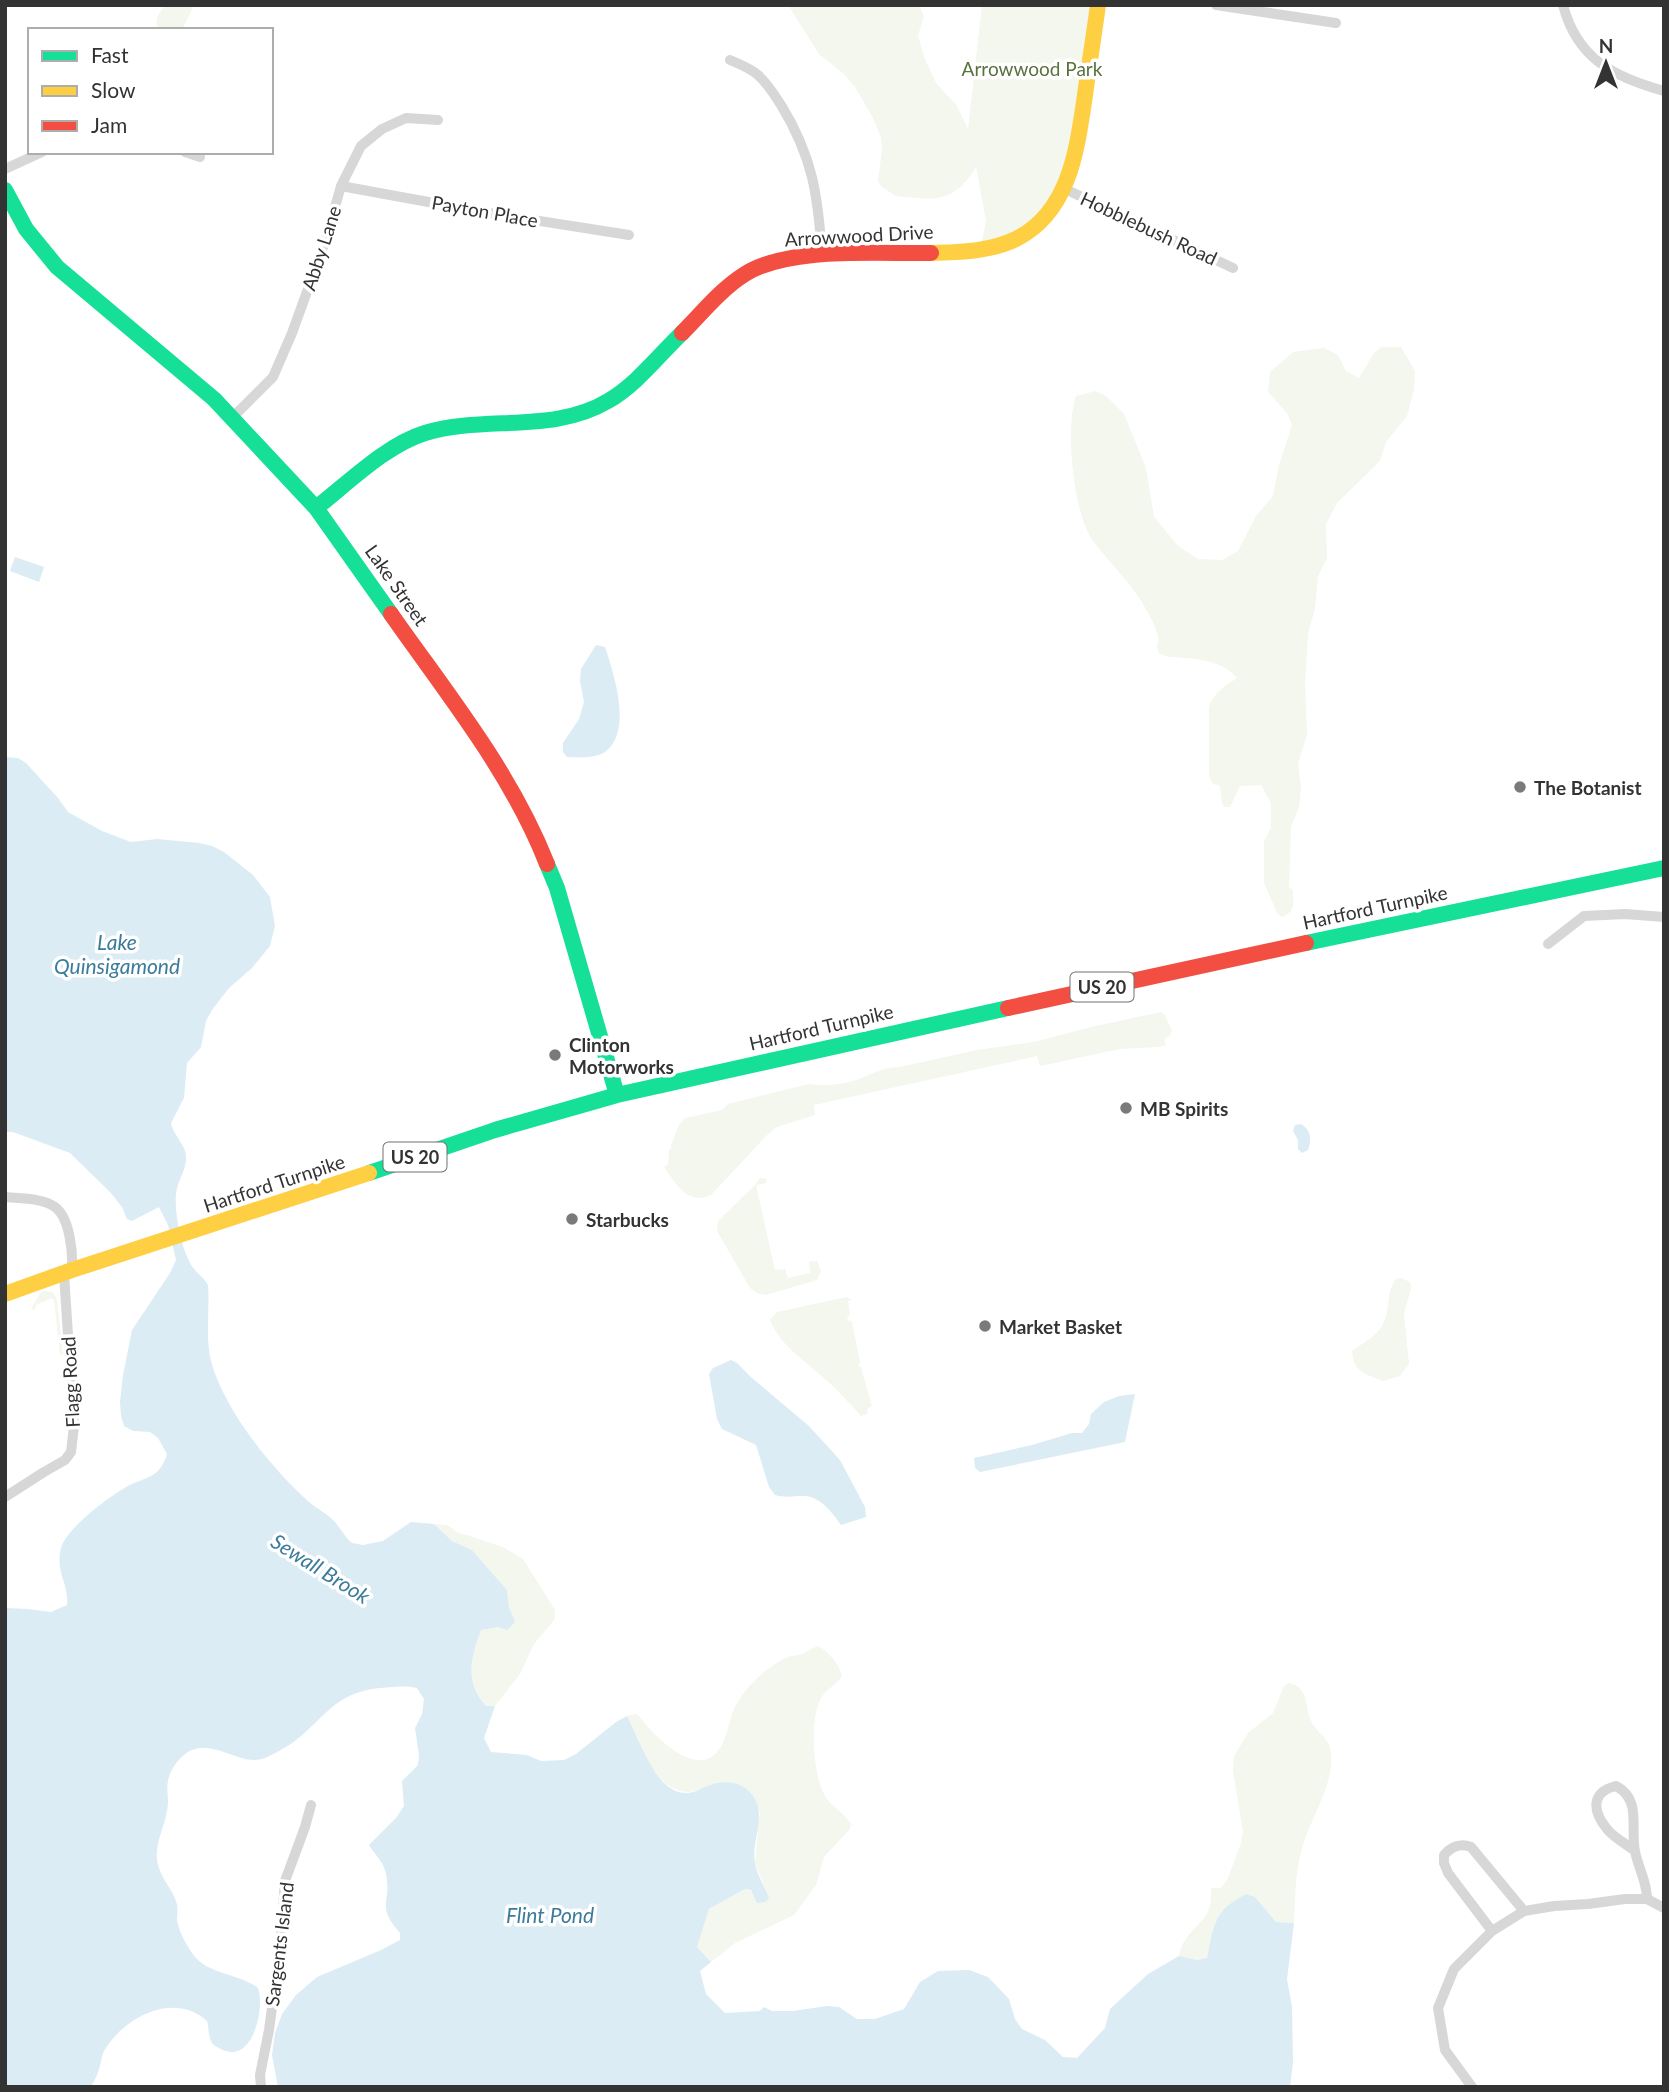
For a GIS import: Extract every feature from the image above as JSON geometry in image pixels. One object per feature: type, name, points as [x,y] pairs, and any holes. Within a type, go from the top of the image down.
[{"type":"main road","name":"Arrowwood Drive","points":[[316,508],[393,450],[422,434],[448,428],[566,417],[597,407],[623,390],[740,277],[777,260],[822,255],[964,251],[996,247],[1012,241],[1039,223],[1065,189],[1076,153],[1098,5]]},
{"type":"main road","name":"Lake Street","points":[[5,190],[26,229],[57,267],[209,394],[316,508],[496,762],[546,858],[564,908],[617,1095]]},
{"type":"main road","name":"Hartford Turnpike","points":[[5,1294],[495,1130],[617,1095],[1300,944],[1664,867]]},
{"type":"street","points":[[1216,5],[1336,23]]},
{"type":"street","points":[[1563,5],[1573,33],[1588,54],[1622,78],[1664,92]]},
{"type":"street","points":[[730,60],[763,80],[800,139],[817,191],[822,255]]},
{"type":"street","name":"Abby Lane","points":[[233,417],[273,377],[325,242],[341,186],[361,146],[382,129],[406,118],[438,120]]},
{"type":"street","points":[[5,169],[38,154]]},
{"type":"street","points":[[191,154],[200,157]]},
{"type":"street","name":"Payton Place","points":[[341,186],[629,235]]},
{"type":"street","name":"Hobblebush Road","points":[[1065,189],[1233,268]]},
{"type":"street","points":[[1548,944],[1584,916],[1625,914],[1664,917]]},
{"type":"street","points":[[5,1197],[42,1202],[54,1207],[61,1215],[71,1245],[68,1272]]},
{"type":"street","name":"Flagg Road","points":[[5,1497],[65,1460],[71,1452],[74,1426],[68,1272]]},
{"type":"street","points":[[1634,1850],[1607,1830],[1598,1813],[1596,1802],[1599,1793],[1606,1788],[1616,1786],[1624,1790],[1630,1798],[1635,1816],[1634,1850],[1647,1885],[1647,1899]]},
{"type":"street","name":"Sargents Island","points":[[261,2087],[260,2075],[281,1936],[285,1881],[311,1805]]},
{"type":"street","points":[[1492,1931],[1448,1873],[1444,1855],[1448,1850],[1463,1844],[1471,1847],[1524,1911]]},
{"type":"street","points":[[1472,2087],[1445,2050],[1438,2008],[1454,1969],[1492,1931],[1524,1911],[1625,1899],[1647,1899],[1664,1908]]},
{"type":"green space","points":[[165,5],[194,5],[183,28],[158,28],[159,14]]},
{"type":"green space","name":"Arrowwood Park","points":[[788,5],[919,5],[924,17],[918,35],[924,57],[936,83],[957,106],[968,129],[982,5],[1098,5],[1079,134],[1049,213],[980,250],[986,221],[976,166],[961,187],[943,197],[927,199],[896,196],[882,187],[878,181],[881,137],[872,116],[844,74],[819,54]]},
{"type":"green space","points":[[1382,347],[1401,347],[1415,371],[1414,390],[1407,416],[1386,442],[1380,461],[1337,503],[1326,524],[1327,558],[1318,576],[1315,608],[1308,634],[1305,683],[1307,735],[1298,764],[1301,788],[1299,807],[1291,827],[1289,887],[1293,891],[1293,903],[1292,910],[1282,917],[1277,913],[1264,883],[1264,841],[1271,828],[1271,803],[1261,785],[1240,786],[1230,807],[1224,807],[1220,786],[1213,784],[1209,776],[1209,707],[1217,693],[1237,678],[1217,664],[1159,653],[1157,631],[1151,618],[1086,528],[1080,511],[1073,470],[1073,410],[1076,396],[1096,391],[1106,396],[1124,414],[1146,468],[1154,517],[1178,546],[1198,559],[1222,560],[1238,551],[1256,516],[1273,496],[1279,465],[1292,425],[1287,413],[1268,392],[1270,372],[1293,352],[1324,348],[1338,355],[1346,371],[1359,378],[1374,353]]},
{"type":"green space","points":[[1161,1012],[1172,1030],[1164,1040],[1166,1045],[1120,1049],[1040,1066],[1037,1056],[814,1105],[815,1115],[777,1127],[711,1195],[703,1198],[696,1198],[683,1191],[664,1167],[668,1165],[669,1150],[679,1125],[685,1118],[722,1110],[728,1104],[809,1084],[846,1083],[887,1069],[977,1050],[1034,1042]]},
{"type":"green space","points":[[760,1178],[767,1179],[766,1183],[756,1185],[775,1270],[785,1269],[788,1278],[810,1273],[809,1262],[817,1261],[821,1271],[817,1280],[766,1295],[750,1288],[717,1231],[718,1221]]},
{"type":"green space","points":[[1396,1279],[1410,1282],[1411,1288],[1404,1314],[1409,1364],[1400,1376],[1383,1381],[1358,1368],[1352,1351],[1380,1328],[1393,1285]]},
{"type":"green space","points":[[53,1292],[57,1300],[63,1355],[60,1355],[54,1300],[52,1298],[36,1305],[35,1310],[31,1309],[40,1293]]},
{"type":"green space","points":[[847,1297],[852,1300],[848,1301],[850,1314],[847,1318],[852,1322],[860,1362],[858,1366],[861,1367],[872,1406],[868,1408],[867,1414],[861,1416],[787,1346],[770,1320],[777,1312]]},
{"type":"green space","points":[[434,1524],[447,1525],[457,1532],[503,1547],[523,1559],[555,1610],[555,1619],[534,1644],[520,1674],[495,1706],[486,1706],[479,1697],[472,1679],[472,1660],[481,1630],[515,1622],[509,1607],[507,1590],[472,1550],[452,1541]]},
{"type":"green space","points":[[818,1646],[833,1659],[842,1676],[823,1695],[818,1705],[814,1731],[815,1760],[825,1796],[848,1820],[850,1829],[824,1857],[816,1885],[794,1915],[735,1943],[711,1962],[697,1947],[709,1909],[745,1889],[769,1898],[755,1863],[760,1812],[755,1799],[711,1784],[694,1791],[680,1791],[667,1785],[648,1760],[627,1716],[636,1714],[663,1742],[685,1756],[696,1760],[706,1759],[719,1749],[725,1739],[734,1709],[756,1679],[780,1661]]},
{"type":"green space","points":[[1289,1683],[1302,1691],[1311,1721],[1330,1748],[1331,1761],[1326,1787],[1301,1852],[1296,1878],[1294,1923],[1276,1922],[1255,1897],[1216,1920],[1207,1958],[1197,1960],[1179,1956],[1185,1940],[1207,1913],[1211,1888],[1221,1888],[1228,1878],[1241,1843],[1243,1832],[1233,1771],[1234,1756],[1248,1733],[1273,1713],[1284,1686]]},
{"type":"water","points":[[15,557],[44,567],[39,582],[10,571]]},
{"type":"water","points":[[596,645],[605,647],[613,672],[619,702],[618,731],[605,752],[596,756],[567,757],[563,752],[563,743],[579,719],[584,702],[581,669]]},
{"type":"water","name":"Flint Pond","points":[[5,757],[18,758],[26,763],[68,812],[102,831],[131,842],[157,839],[212,846],[253,875],[270,897],[275,926],[270,946],[252,968],[229,988],[212,1010],[206,1021],[201,1047],[187,1063],[184,1098],[171,1123],[186,1157],[176,1194],[178,1222],[190,1262],[208,1285],[208,1343],[217,1380],[238,1418],[265,1456],[309,1502],[332,1519],[352,1543],[363,1545],[383,1541],[411,1522],[434,1524],[452,1541],[472,1550],[507,1590],[509,1607],[515,1622],[507,1630],[498,1627],[481,1630],[472,1660],[472,1679],[479,1697],[486,1706],[495,1706],[484,1738],[491,1752],[527,1755],[541,1761],[564,1760],[627,1716],[652,1767],[672,1789],[689,1793],[725,1782],[742,1786],[752,1794],[759,1814],[755,1863],[769,1898],[766,1902],[757,1903],[751,1890],[745,1889],[709,1909],[697,1947],[711,1962],[700,1971],[706,1994],[725,2013],[760,2011],[764,2007],[772,2011],[793,2011],[827,2006],[839,2007],[857,2019],[875,2019],[904,2009],[920,1982],[938,1971],[969,1970],[988,1977],[1009,1999],[1015,2019],[1022,2029],[1045,2040],[1063,2057],[1077,2058],[1105,2028],[1110,2009],[1148,1974],[1179,1956],[1197,1960],[1207,1958],[1211,1936],[1221,1913],[1246,1894],[1255,1897],[1276,1922],[1294,1923],[1287,1979],[1292,2007],[1293,2062],[1290,2087],[278,2087],[272,2055],[275,2033],[282,2014],[296,1995],[317,1977],[400,1940],[400,1933],[392,1924],[386,1910],[385,1870],[369,1845],[404,1806],[402,1781],[418,1765],[415,1728],[422,1714],[424,1699],[417,1688],[403,1686],[362,1691],[348,1697],[293,1742],[264,1758],[246,1759],[213,1749],[196,1749],[182,1757],[170,1773],[167,1810],[158,1845],[158,1866],[177,1904],[177,1920],[182,1935],[196,1958],[210,1968],[258,1988],[258,2018],[255,2030],[244,2047],[236,2052],[220,2049],[211,2041],[207,2021],[194,2012],[165,2008],[137,2019],[113,2039],[104,2051],[91,2087],[5,2087],[5,1608],[51,1612],[67,1605],[60,1564],[61,1548],[65,1540],[81,1521],[103,1503],[124,1488],[154,1474],[164,1461],[167,1454],[158,1438],[150,1432],[133,1431],[124,1426],[120,1402],[132,1330],[176,1260],[168,1225],[159,1207],[132,1221],[127,1219],[122,1207],[110,1192],[70,1153],[13,1132],[5,1132]]},
{"type":"water","points":[[1301,1124],[1309,1132],[1310,1139],[1308,1150],[1302,1153],[1298,1149],[1298,1140],[1293,1131],[1295,1125]]},
{"type":"water","points":[[731,1360],[809,1426],[840,1460],[865,1507],[866,1517],[841,1525],[830,1510],[815,1498],[775,1495],[769,1487],[756,1445],[722,1429],[717,1419],[709,1374],[713,1368]]},
{"type":"water","points":[[1135,1394],[1125,1442],[980,1472],[975,1468],[974,1458],[1072,1433],[1082,1433],[1089,1424],[1091,1414],[1104,1402]]},
{"type":"traffic: fast","points":[[5,190],[26,229],[57,267],[214,399],[316,508],[391,614]]},
{"type":"traffic: fast","points":[[316,508],[382,455],[425,433],[471,425],[564,417],[587,411],[608,401],[638,378],[682,333]]},
{"type":"traffic: fast","points":[[547,864],[557,888],[617,1095]]},
{"type":"traffic: fast","points":[[1306,943],[1664,868]]},
{"type":"traffic: fast","points":[[369,1173],[495,1130],[617,1095],[1008,1008]]},
{"type":"traffic: slow","points":[[931,253],[995,247],[1016,239],[1048,213],[1068,177],[1074,157],[1098,5]]},
{"type":"traffic: slow","points":[[5,1294],[369,1173]]},
{"type":"traffic: jam","points":[[682,333],[728,287],[745,274],[764,265],[786,259],[835,253],[931,253]]},
{"type":"traffic: jam","points":[[391,614],[497,766],[547,864]]},
{"type":"traffic: jam","points":[[1008,1008],[1306,943]]},
{"type":"place","name":"The Botanist","points":[[1520,787]]},
{"type":"place","name":"Clinton Motorworks","points":[[555,1055]]},
{"type":"place","name":"MB Spirits","points":[[1126,1108]]},
{"type":"place","name":"Starbucks","points":[[572,1219]]},
{"type":"place","name":"Market Basket","points":[[985,1326]]},
{"type":"water label","name":"Lake Quinsigamond","points":[[117,953]]},
{"type":"water label","name":"Sewall Brook","points":[[321,1568]]}]
